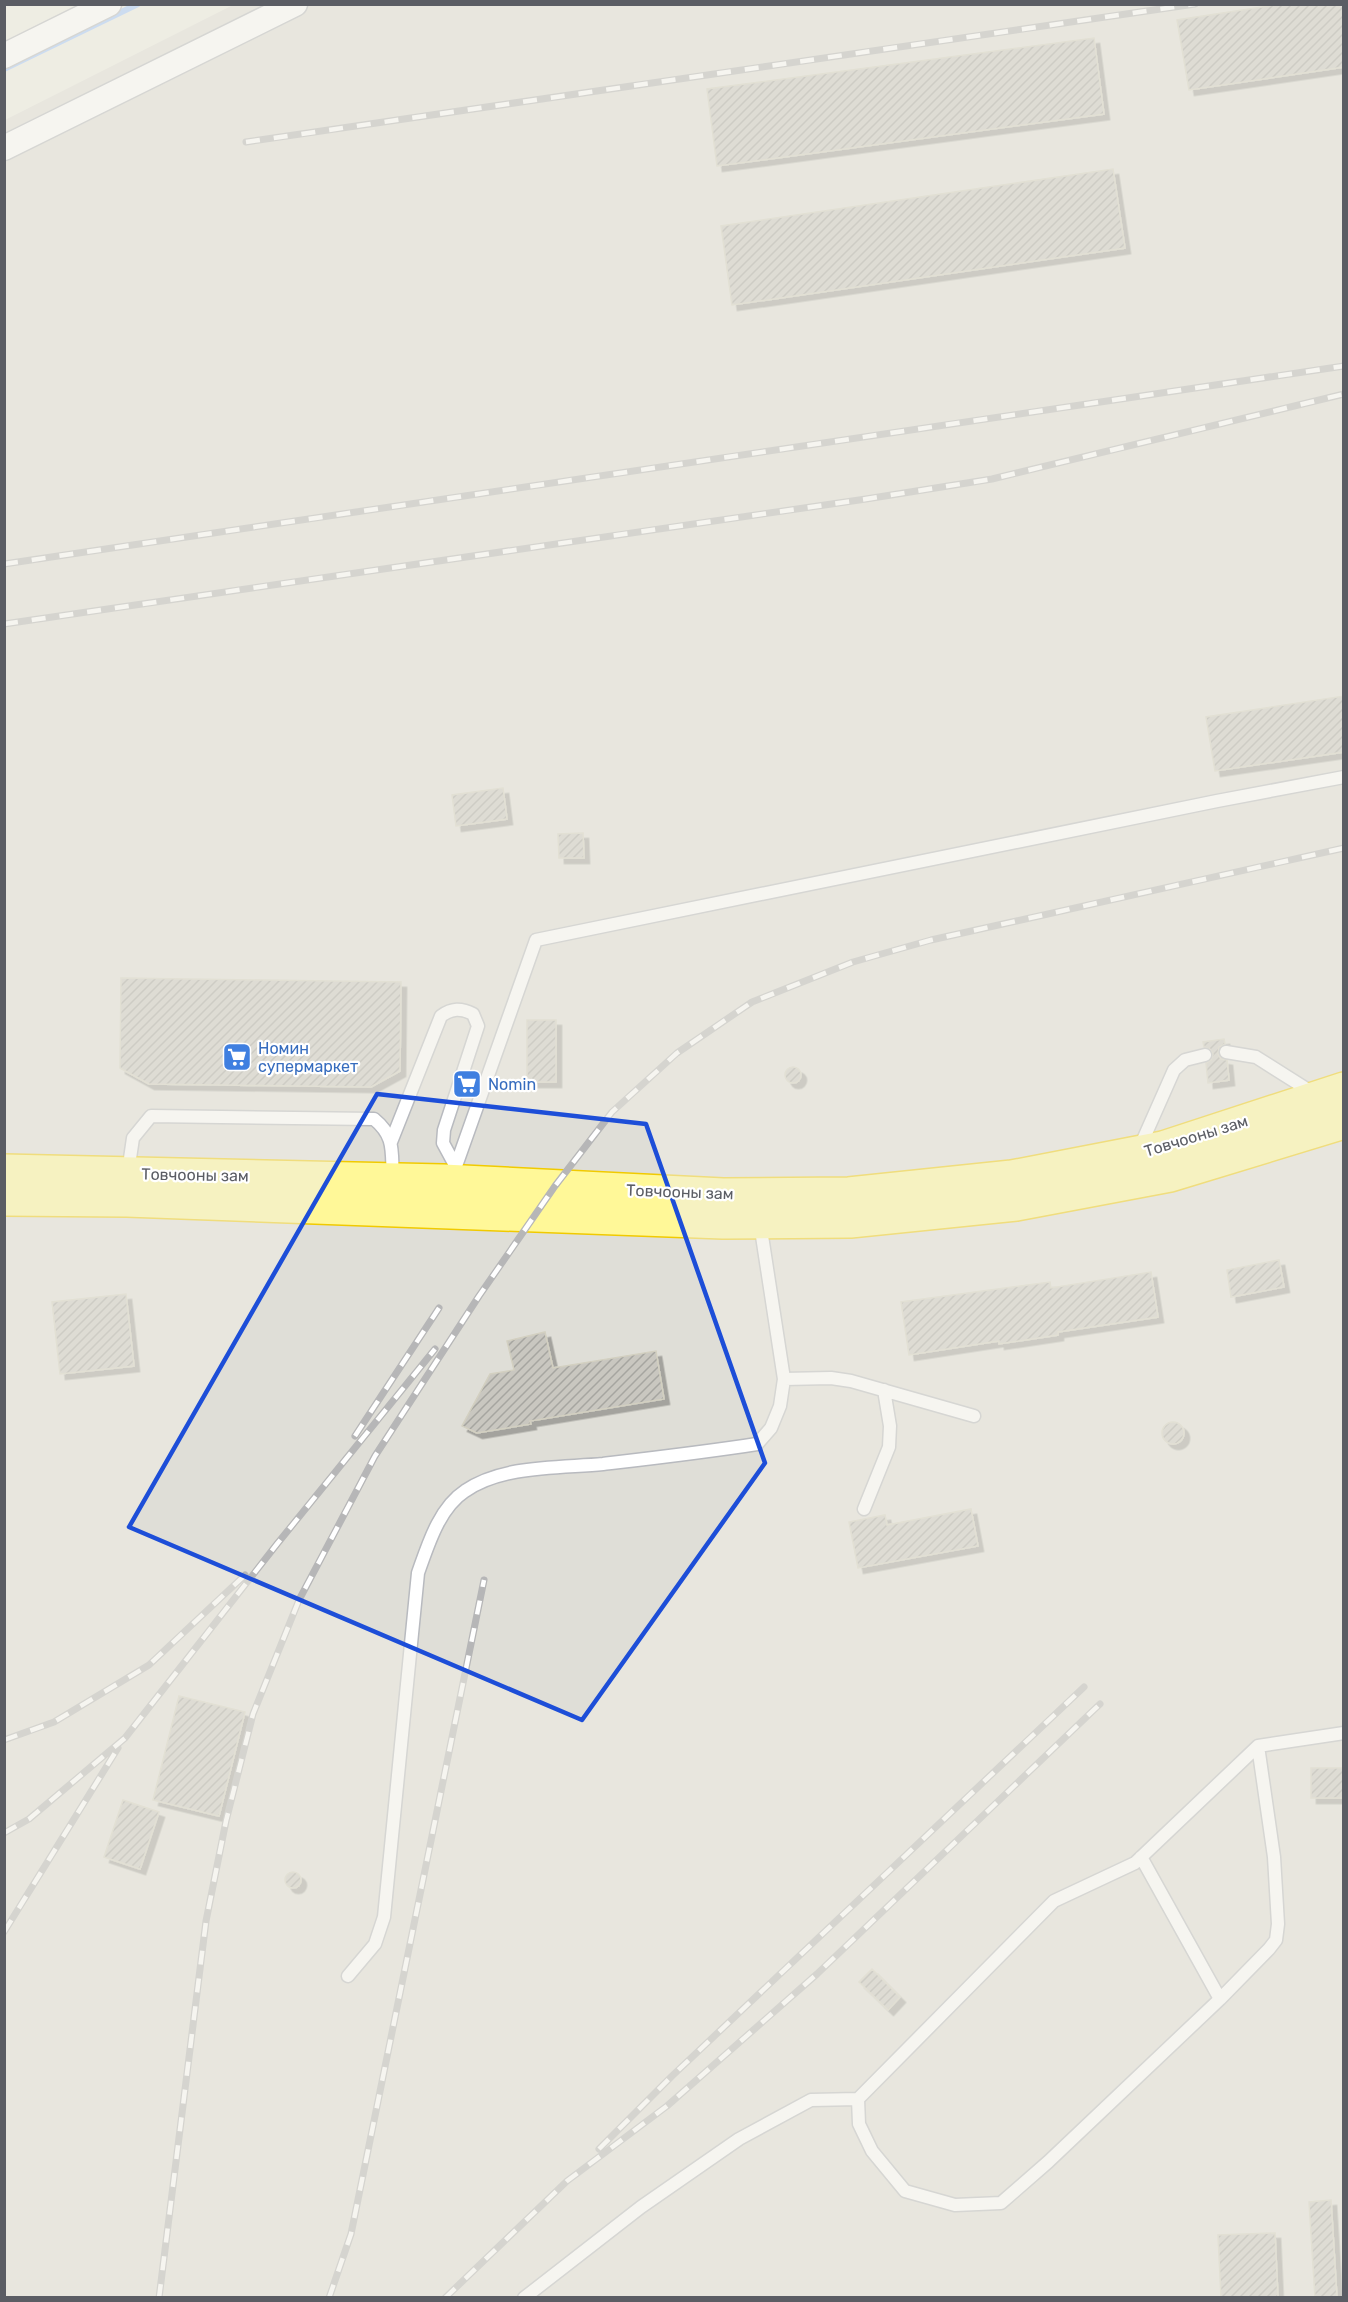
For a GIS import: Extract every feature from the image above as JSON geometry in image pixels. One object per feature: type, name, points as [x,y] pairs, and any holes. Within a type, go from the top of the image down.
[{"type":"highway","name":"Товчооны зам","points":[[4,1171],[393,1180],[454,1174],[723,1195],[849,1194],[1012,1177],[1163,1148],[1332,1093]]},
{"type":"highway","name":"Товчооны зам","points":[[4,1199],[127,1200],[723,1222],[850,1221],[1016,1204],[1170,1175],[1344,1122]]},
{"type":"street","points":[[4,56],[109,4]]},
{"type":"street","points":[[4,148],[296,4]]},
{"type":"lane","points":[[454,1174],[536,939],[1344,777]]},
{"type":"lane","points":[[391,1142],[441,1016],[449,1011],[465,1010],[473,1014],[478,1026],[444,1130],[443,1143],[454,1174]]},
{"type":"lane","points":[[1226,1052],[1256,1057],[1332,1093]]},
{"type":"lane","points":[[1137,1153],[1174,1070],[1185,1060],[1205,1055]]},
{"type":"lane","points":[[128,1173],[133,1138],[151,1116],[374,1119],[385,1128],[391,1142],[393,1180]]},
{"type":"lane","points":[[348,1976],[375,1944],[384,1917],[418,1573],[432,1535],[444,1515],[464,1491],[485,1480],[527,1469],[600,1464],[757,1444],[771,1428],[780,1406],[784,1379],[760,1222]]},
{"type":"lane","points":[[784,1379],[831,1378],[850,1381],[974,1416]]},
{"type":"lane","points":[[864,1509],[889,1447],[890,1426],[884,1390]]},
{"type":"lane","points":[[524,2298],[641,2207],[739,2139],[811,2100],[858,2099],[1054,1900],[1135,1863],[1258,1746],[1344,1733]]},
{"type":"lane","points":[[858,2099],[859,2124],[872,2151],[905,2191],[955,2205],[1001,2203],[1048,2162],[1220,1999],[1276,1940],[1278,1924],[1274,1857],[1258,1746]]},
{"type":"lane","points":[[1141,1857],[1220,1999]]},
{"type":"highlighted area","points":[[377,1094],[646,1124],[765,1463],[582,1720],[129,1527]]},
{"type":"shaded area","points":[[233,5],[1343,5],[1343,2297],[5,2298],[5,120]]},
{"type":"building","points":[[1281,4],[1344,4],[1344,67],[1189,90],[1177,20]]},
{"type":"building","points":[[1094,38],[1104,114],[717,166],[707,89]]},
{"type":"building","points":[[1113,169],[1125,248],[732,305],[721,226]]},
{"type":"building","points":[[1344,696],[1344,752],[1215,771],[1206,717]]},
{"type":"building","points":[[503,788],[507,819],[456,826],[452,795]]},
{"type":"building","points":[[583,833],[584,858],[559,858],[558,834]]},
{"type":"building","points":[[121,978],[401,982],[400,1071],[371,1087],[149,1084],[120,1068]]},
{"type":"building","points":[[527,1020],[556,1020],[556,1082],[527,1082]]},
{"type":"building","points":[[1224,1039],[1225,1044],[1219,1047],[1218,1054],[1221,1059],[1227,1060],[1229,1080],[1208,1083],[1206,1063],[1211,1060],[1213,1054],[1210,1049],[1204,1047],[1203,1042]]},
{"type":"building","points":[[790,1067],[796,1067],[801,1075],[799,1081],[790,1083],[785,1078],[785,1072]]},
{"type":"building","points":[[1279,1260],[1284,1287],[1231,1297],[1227,1270]]},
{"type":"building","points":[[1151,1272],[1158,1317],[1058,1332],[1058,1335],[999,1344],[999,1341],[909,1355],[901,1302],[1050,1282],[1051,1288]]},
{"type":"building","points":[[126,1294],[134,1366],[60,1374],[52,1302]]},
{"type":"building","points":[[545,1332],[553,1368],[656,1351],[664,1399],[530,1421],[531,1424],[477,1433],[462,1426],[490,1374],[514,1370],[507,1341]]},
{"type":"building","points":[[1173,1422],[1181,1425],[1184,1433],[1181,1441],[1173,1444],[1165,1441],[1162,1433],[1165,1425]]},
{"type":"building","points":[[971,1509],[978,1546],[858,1568],[849,1522],[885,1515],[887,1525]]},
{"type":"building","points":[[179,1696],[245,1712],[219,1816],[153,1800]]},
{"type":"building","points":[[1311,1768],[1344,1768],[1344,1798],[1311,1798]]},
{"type":"building","points":[[123,1800],[159,1812],[140,1869],[104,1857]]},
{"type":"building","points":[[290,1872],[296,1872],[301,1880],[299,1886],[290,1888],[285,1883],[285,1877]]},
{"type":"building","points":[[872,1969],[900,1997],[888,2010],[859,1982]]},
{"type":"building","points":[[1331,2200],[1337,2298],[1315,2298],[1309,2202]]},
{"type":"building","points":[[1275,2233],[1278,2298],[1221,2298],[1218,2235]]},
{"type":"waterway","points":[[4,69],[138,4]]},
{"type":"railway","points":[[246,142],[1195,4]]},
{"type":"railway","points":[[4,564],[1344,366]]},
{"type":"railway","points":[[4,624],[992,479],[1344,394]]},
{"type":"railway","points":[[159,2298],[206,1921],[226,1821],[253,1714],[299,1600],[375,1456],[479,1296],[555,1186],[612,1112],[677,1053],[752,1002],[853,962],[931,940],[1344,848]]},
{"type":"railway","points":[[355,1436],[439,1308]]},
{"type":"railway","points":[[4,1833],[29,1819],[125,1738],[277,1544],[435,1349]]},
{"type":"railway","points":[[4,1740],[54,1722],[149,1665],[245,1575]]},
{"type":"railway","points":[[329,2298],[351,2234],[484,1580]]},
{"type":"railway","points":[[599,2149],[672,2076],[1084,1687]]},
{"type":"railway","points":[[445,2298],[567,2181],[667,2106],[817,1974],[1100,1704]]},
{"type":"railway","points":[[4,1932],[118,1748]]},
{"type":"place","name":"Номин супермаркет","points":[[237,1057]]},
{"type":"place","name":"Nomin","points":[[467,1084]]}]
